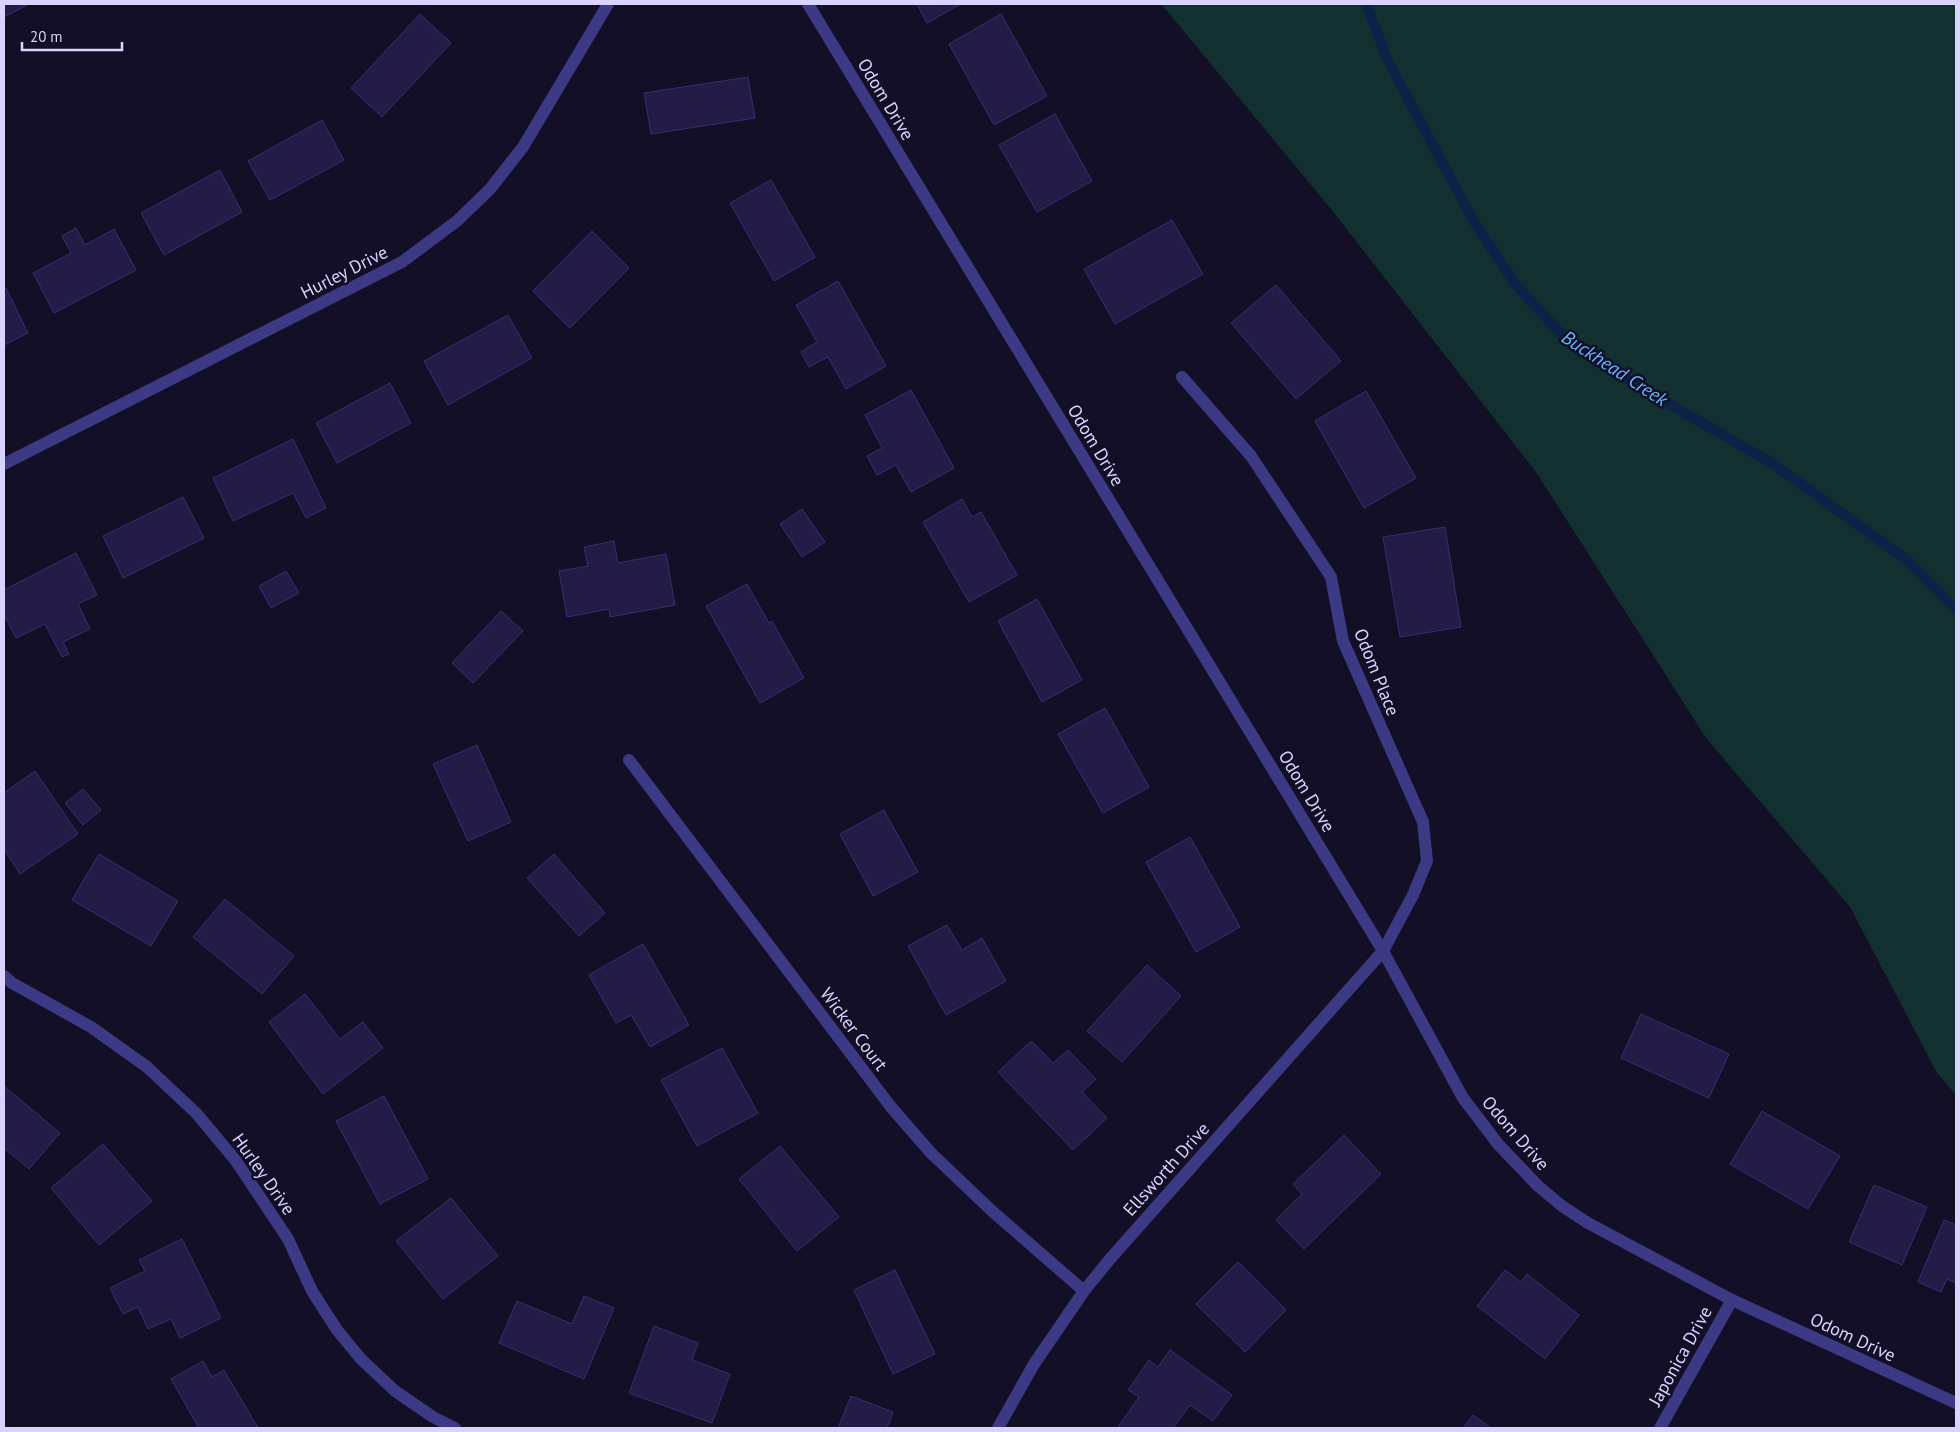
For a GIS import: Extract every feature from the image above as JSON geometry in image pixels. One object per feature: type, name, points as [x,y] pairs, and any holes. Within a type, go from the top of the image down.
[{"type":"street","name":"Hurley Drive","points":[[4,464],[402,262],[457,221],[490,188],[523,147],[608,4]]},
{"type":"street","name":"Odom Drive","points":[[808,4],[1383,951],[1463,1098],[1498,1144],[1538,1186],[1562,1206],[1588,1223],[1732,1300],[1956,1403]]},
{"type":"street","name":"Odom Place","points":[[1182,377],[1252,456],[1331,577],[1343,641],[1423,822],[1427,861],[1413,895],[1383,951]]},
{"type":"street","name":"Wicker Court","points":[[629,760],[891,1107],[931,1153],[978,1198],[1084,1291]]},
{"type":"street","name":"Ellsworth Drive","points":[[998,1428],[1034,1364],[1084,1291],[1110,1259],[1383,951]]},
{"type":"street","name":"Hurley Drive","points":[[4,976],[12,983],[91,1027],[147,1067],[197,1114],[236,1161],[288,1239],[312,1291],[337,1330],[361,1359],[395,1391],[455,1428]]},
{"type":"street","name":"Japonica Drive","points":[[1660,1428],[1732,1300]]},
{"type":"green space","points":[[1161,4],[1956,4],[1956,1095],[1937,1073],[1850,907],[1706,738],[1536,472],[1331,209]]},
{"type":"building","points":[[4,4],[29,4],[4,17]]},
{"type":"building","points":[[917,4],[961,4],[927,23]]},
{"type":"building","points":[[420,14],[451,43],[382,117],[351,88]]},
{"type":"building","points":[[1001,14],[1047,96],[994,125],[949,44]]},
{"type":"building","points":[[748,77],[755,118],[651,134],[644,93]]},
{"type":"building","points":[[1055,114],[1092,181],[1037,212],[999,145]]},
{"type":"building","points":[[322,120],[344,160],[270,200],[248,161]]},
{"type":"building","points":[[220,170],[242,212],[164,255],[141,213]]},
{"type":"building","points":[[771,180],[815,257],[774,281],[730,203]]},
{"type":"building","points":[[1172,220],[1203,274],[1115,324],[1084,269]]},
{"type":"building","points":[[76,228],[85,245],[114,229],[136,270],[54,313],[33,273],[71,253],[62,236]]},
{"type":"building","points":[[592,231],[629,268],[570,328],[533,291]]},
{"type":"building","points":[[838,281],[886,366],[846,389],[828,357],[809,367],[801,352],[817,342],[796,305]]},
{"type":"building","points":[[1276,285],[1341,361],[1296,399],[1231,323]]},
{"type":"building","points":[[6,288],[28,333],[4,345],[4,289]]},
{"type":"building","points":[[508,315],[532,358],[448,405],[424,361]]},
{"type":"building","points":[[390,383],[411,423],[337,463],[316,423]]},
{"type":"building","points":[[911,390],[954,468],[911,492],[896,465],[877,475],[867,456],[882,448],[865,415]]},
{"type":"building","points":[[1366,391],[1416,478],[1364,508],[1315,421]]},
{"type":"building","points":[[293,439],[326,508],[306,518],[293,493],[233,521],[213,478]]},
{"type":"building","points":[[183,497],[204,538],[123,578],[103,536]]},
{"type":"building","points":[[962,499],[972,517],[981,512],[1017,575],[969,602],[923,522]]},
{"type":"building","points":[[802,509],[825,542],[802,557],[780,524]]},
{"type":"building","points":[[1445,527],[1461,627],[1400,637],[1383,537]]},
{"type":"building","points":[[614,541],[618,563],[666,554],[675,605],[610,617],[609,609],[567,617],[559,571],[588,566],[584,547]]},
{"type":"building","points":[[76,553],[97,595],[78,604],[90,629],[63,642],[69,654],[62,657],[45,624],[16,638],[4,615],[4,590]]},
{"type":"building","points":[[286,571],[299,593],[271,608],[259,586]]},
{"type":"building","points":[[747,584],[769,623],[772,621],[804,678],[760,703],[706,606]]},
{"type":"building","points":[[1037,599],[1082,680],[1042,702],[998,621]]},
{"type":"building","points":[[501,611],[523,631],[473,683],[452,663]]},
{"type":"building","points":[[1105,708],[1149,787],[1103,813],[1058,734]]},
{"type":"building","points":[[477,745],[511,822],[468,841],[433,764]]},
{"type":"building","points":[[35,771],[78,834],[20,874],[4,849],[4,793]]},
{"type":"building","points":[[83,789],[101,810],[83,825],[65,803]]},
{"type":"building","points":[[884,810],[918,872],[873,896],[840,834]]},
{"type":"building","points":[[1190,837],[1240,927],[1196,952],[1146,862]]},
{"type":"building","points":[[99,854],[178,901],[151,946],[72,900]]},
{"type":"building","points":[[554,854],[605,913],[579,936],[527,878]]},
{"type":"building","points":[[225,899],[294,956],[262,994],[193,937]]},
{"type":"building","points":[[947,925],[962,950],[982,938],[1006,981],[946,1015],[908,946]]},
{"type":"building","points":[[643,944],[689,1025],[650,1047],[631,1015],[616,1023],[589,975]]},
{"type":"building","points":[[1147,965],[1181,996],[1122,1062],[1087,1031]]},
{"type":"building","points":[[305,994],[340,1039],[363,1022],[383,1048],[323,1094],[269,1022]]},
{"type":"building","points":[[1641,1014],[1729,1054],[1709,1098],[1621,1058]]},
{"type":"building","points":[[1031,1041],[1053,1063],[1068,1050],[1096,1079],[1082,1092],[1107,1118],[1073,1150],[998,1072]]},
{"type":"building","points":[[722,1048],[758,1113],[697,1146],[661,1080]]},
{"type":"building","points":[[4,1086],[60,1133],[29,1169],[4,1148]]},
{"type":"building","points":[[384,1096],[428,1179],[380,1204],[336,1121]]},
{"type":"building","points":[[1762,1111],[1840,1156],[1808,1209],[1730,1164]]},
{"type":"building","points":[[1344,1135],[1381,1174],[1304,1249],[1276,1220],[1302,1194],[1293,1184]]},
{"type":"building","points":[[103,1144],[152,1201],[99,1245],[51,1188]]},
{"type":"building","points":[[780,1146],[839,1217],[797,1251],[739,1179]]},
{"type":"building","points":[[1874,1185],[1927,1207],[1902,1265],[1849,1242]]},
{"type":"building","points":[[451,1198],[498,1256],[443,1299],[396,1241]]},
{"type":"building","points":[[1944,1220],[1956,1225],[1956,1283],[1947,1279],[1941,1292],[1918,1282]]},
{"type":"building","points":[[182,1239],[221,1318],[180,1338],[171,1319],[148,1329],[138,1307],[123,1314],[110,1288],[145,1271],[139,1260]]},
{"type":"building","points":[[1238,1262],[1286,1310],[1245,1352],[1196,1304]]},
{"type":"building","points":[[895,1270],[935,1354],[893,1374],[854,1290]]},
{"type":"building","points":[[1505,1270],[1521,1282],[1527,1274],[1579,1315],[1545,1359],[1477,1306]]},
{"type":"building","points":[[584,1296],[614,1308],[584,1379],[499,1343],[517,1301],[572,1324]]},
{"type":"building","points":[[654,1326],[698,1343],[692,1360],[730,1374],[712,1423],[629,1393]]},
{"type":"building","points":[[1170,1350],[1232,1395],[1213,1421],[1190,1405],[1173,1428],[1119,1428],[1139,1397],[1128,1390],[1149,1360],[1158,1367]]},
{"type":"building","points":[[203,1361],[212,1377],[224,1370],[258,1428],[199,1428],[171,1379]]},
{"type":"building","points":[[851,1396],[893,1412],[887,1428],[838,1428]]},
{"type":"building","points":[[1473,1415],[1491,1428],[1463,1428]]},
{"type":"waterway","name":"Buckhead Creek","points":[[1366,4],[1388,61],[1473,220],[1516,285],[1563,336],[1636,385],[1772,463],[1907,560],[1956,609]]}]
